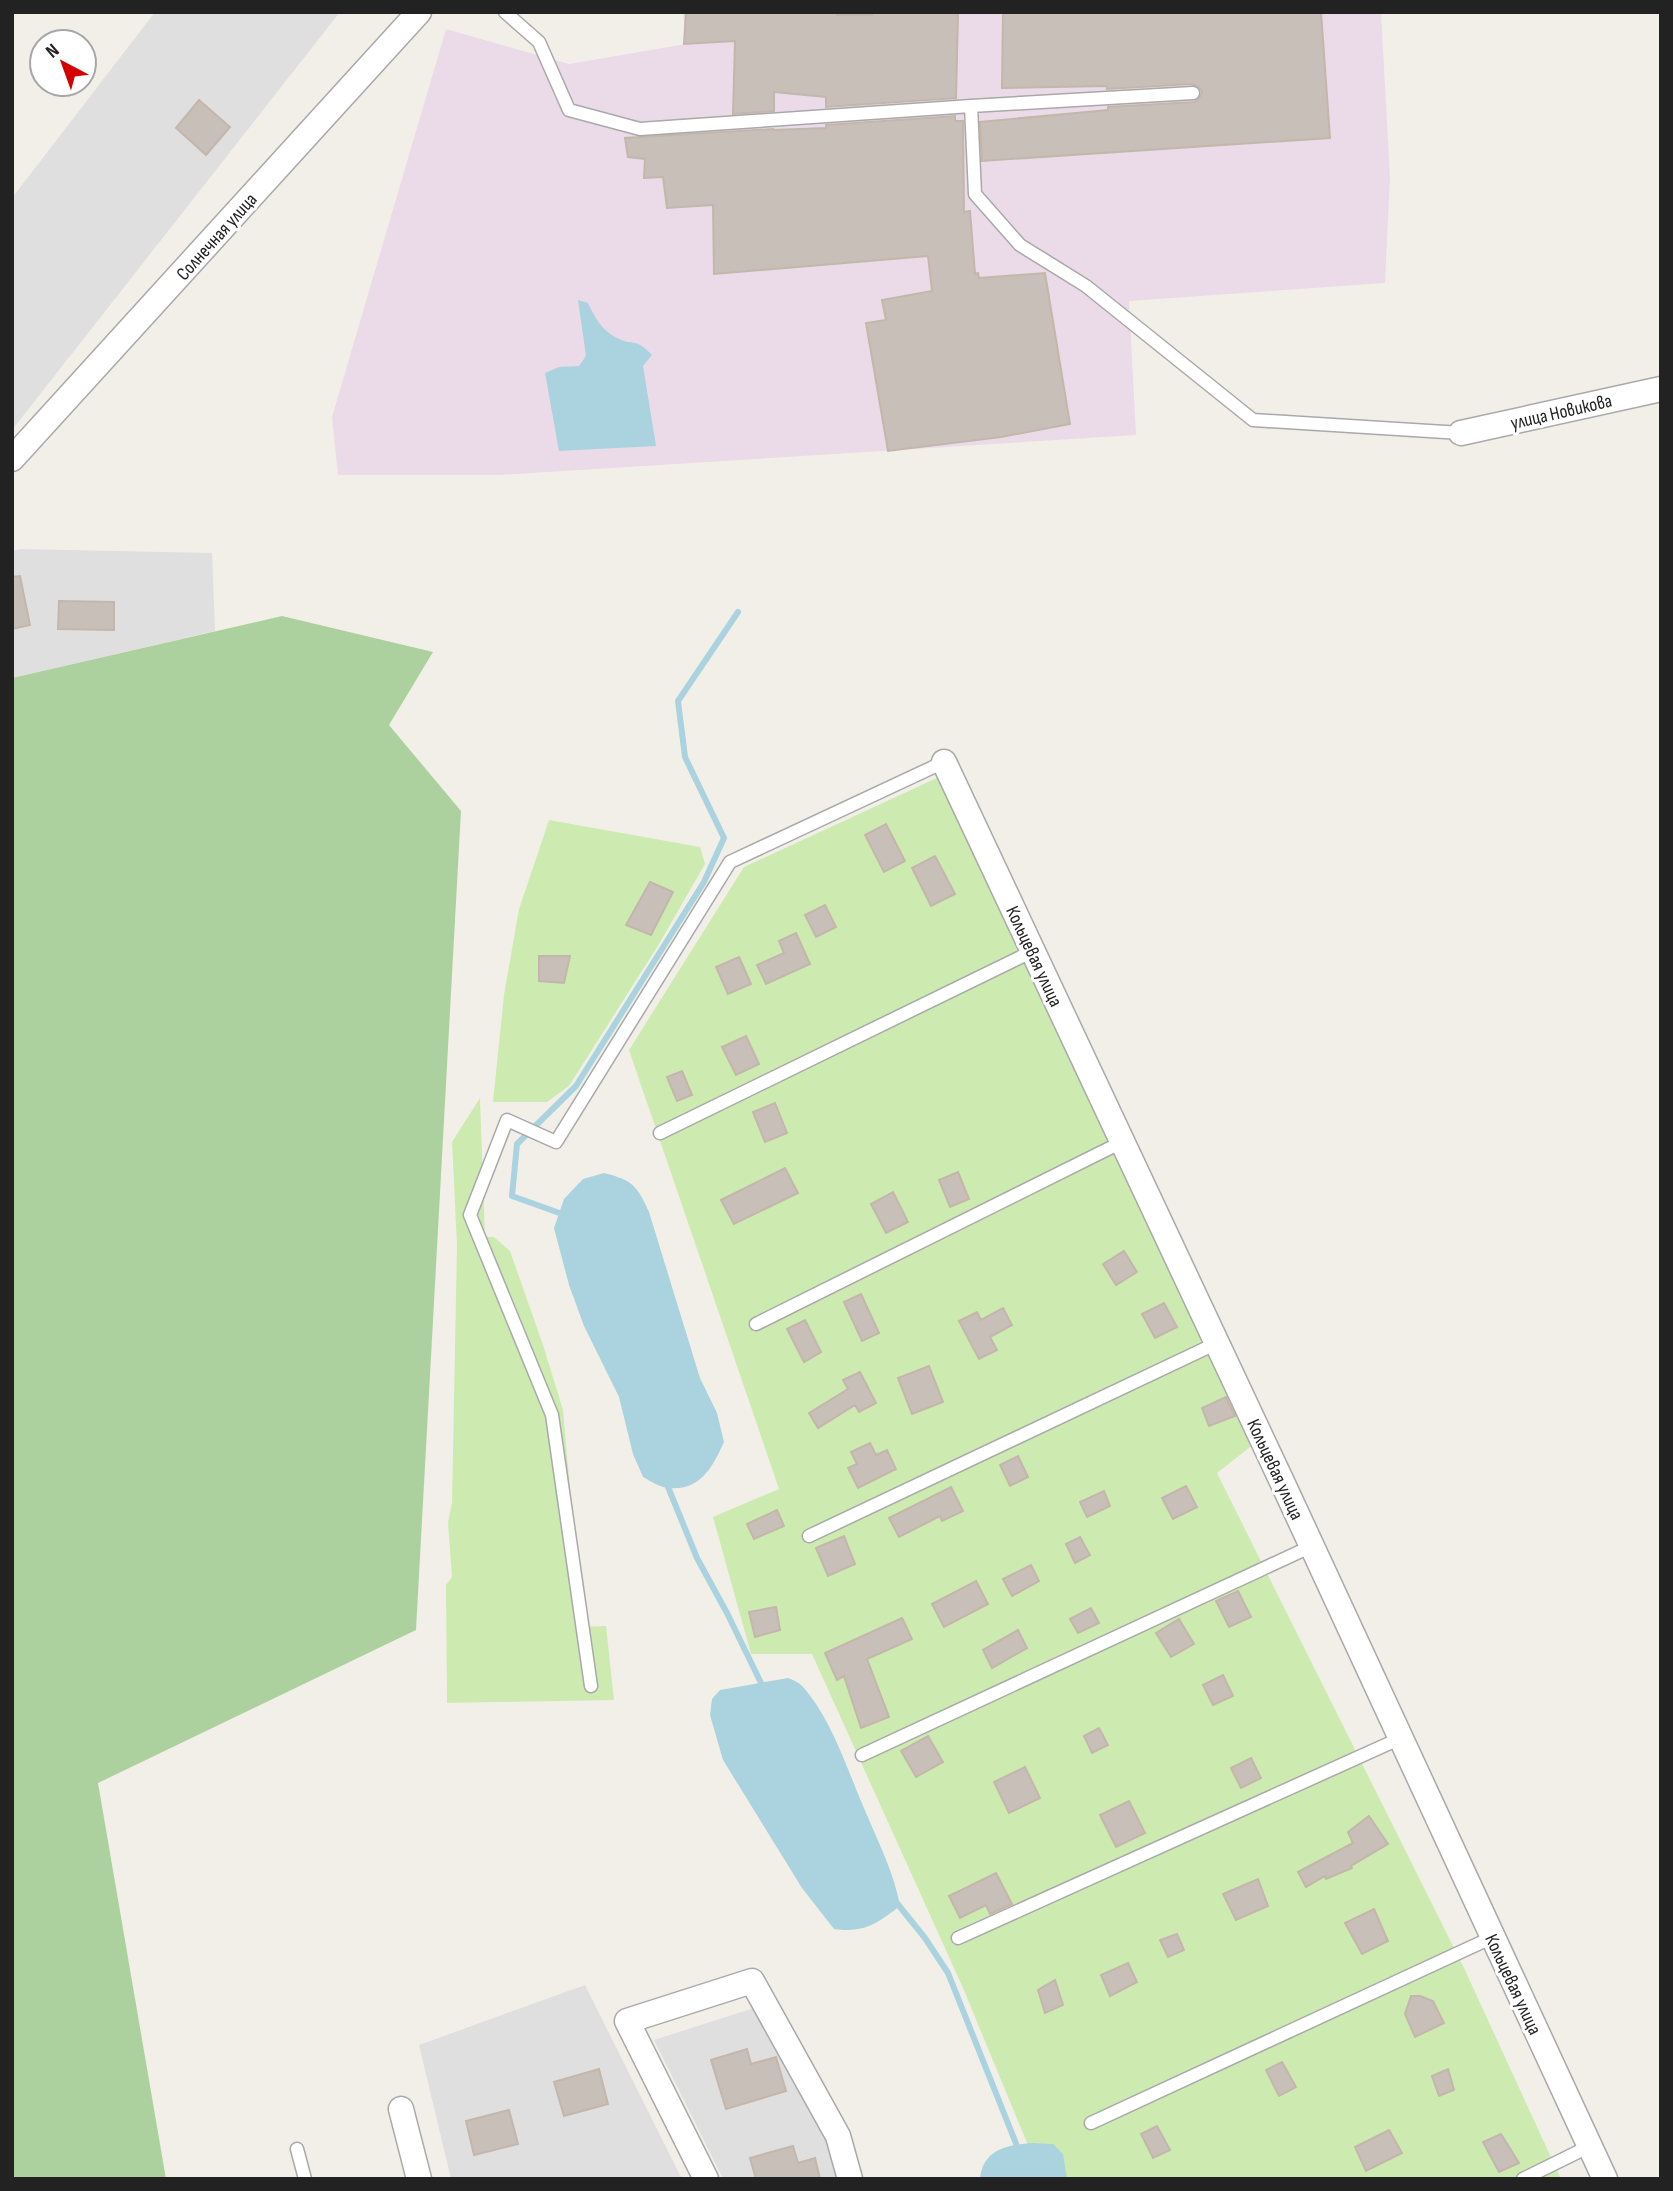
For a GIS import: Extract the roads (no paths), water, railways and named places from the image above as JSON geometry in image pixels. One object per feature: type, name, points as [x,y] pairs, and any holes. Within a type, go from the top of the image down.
[{"type":"street","name":"Солнечная улица","points":[[12,459],[419,12]]},
{"type":"street","name":"улица Новикова","points":[[1461,433],[1661,388]]},
{"type":"street","name":"Кольцевая улица","points":[[944,762],[1605,2179]]},
{"type":"street","points":[[706,2179],[627,2021],[752,1981],[838,2136],[850,2179]]},
{"type":"street","points":[[401,2109],[419,2179]]},
{"type":"lane","points":[[505,12],[539,42],[569,110],[639,130],[1194,93]]},
{"type":"lane","points":[[971,107],[975,194],[1020,245],[1086,286],[1253,420],[1461,433]]},
{"type":"lane","points":[[591,1686],[552,1415],[470,1215],[507,1120],[556,1142],[730,862],[944,762]]},
{"type":"lane","points":[[660,1133],[1033,951]]},
{"type":"lane","points":[[756,1324],[1122,1142]]},
{"type":"lane","points":[[809,1536],[1217,1343]]},
{"type":"lane","points":[[862,1755],[1312,1546]]},
{"type":"lane","points":[[958,1938],[1401,1738]]},
{"type":"lane","points":[[1091,2123],[1493,1937]]},
{"type":"lane","points":[[1523,2179],[1590,2146]]},
{"type":"lane","points":[[297,2149],[305,2179]]},
{"type":"water","points":[[578,300],[588,303],[607,332],[623,341],[637,344],[652,355],[643,366],[656,446],[559,451],[545,373],[559,367],[579,366],[586,356]]},
{"type":"water","points":[[604,1173],[627,1181],[645,1203],[700,1378],[717,1413],[724,1442],[704,1475],[698,1481],[680,1488],[666,1488],[643,1477],[633,1454],[619,1397],[584,1326],[569,1285],[554,1228],[564,1199],[583,1179]]},
{"type":"water","points":[[788,1678],[802,1686],[813,1699],[831,1730],[894,1882],[900,1906],[870,1926],[854,1930],[834,1929],[802,1888],[723,1760],[710,1715],[712,1699],[720,1690]]},
{"type":"water","points":[[1032,2143],[1053,2144],[1063,2154],[1067,2179],[980,2179],[986,2161],[998,2150]]},
{"type":"waterway","points":[[565,1215],[512,1196],[517,1144],[576,1086],[704,882],[724,838],[685,757],[678,701],[738,612]]},
{"type":"waterway","points":[[666,1482],[697,1558],[763,1687]]},
{"type":"waterway","points":[[896,1902],[925,1938],[948,1973],[1019,2151]]}]
